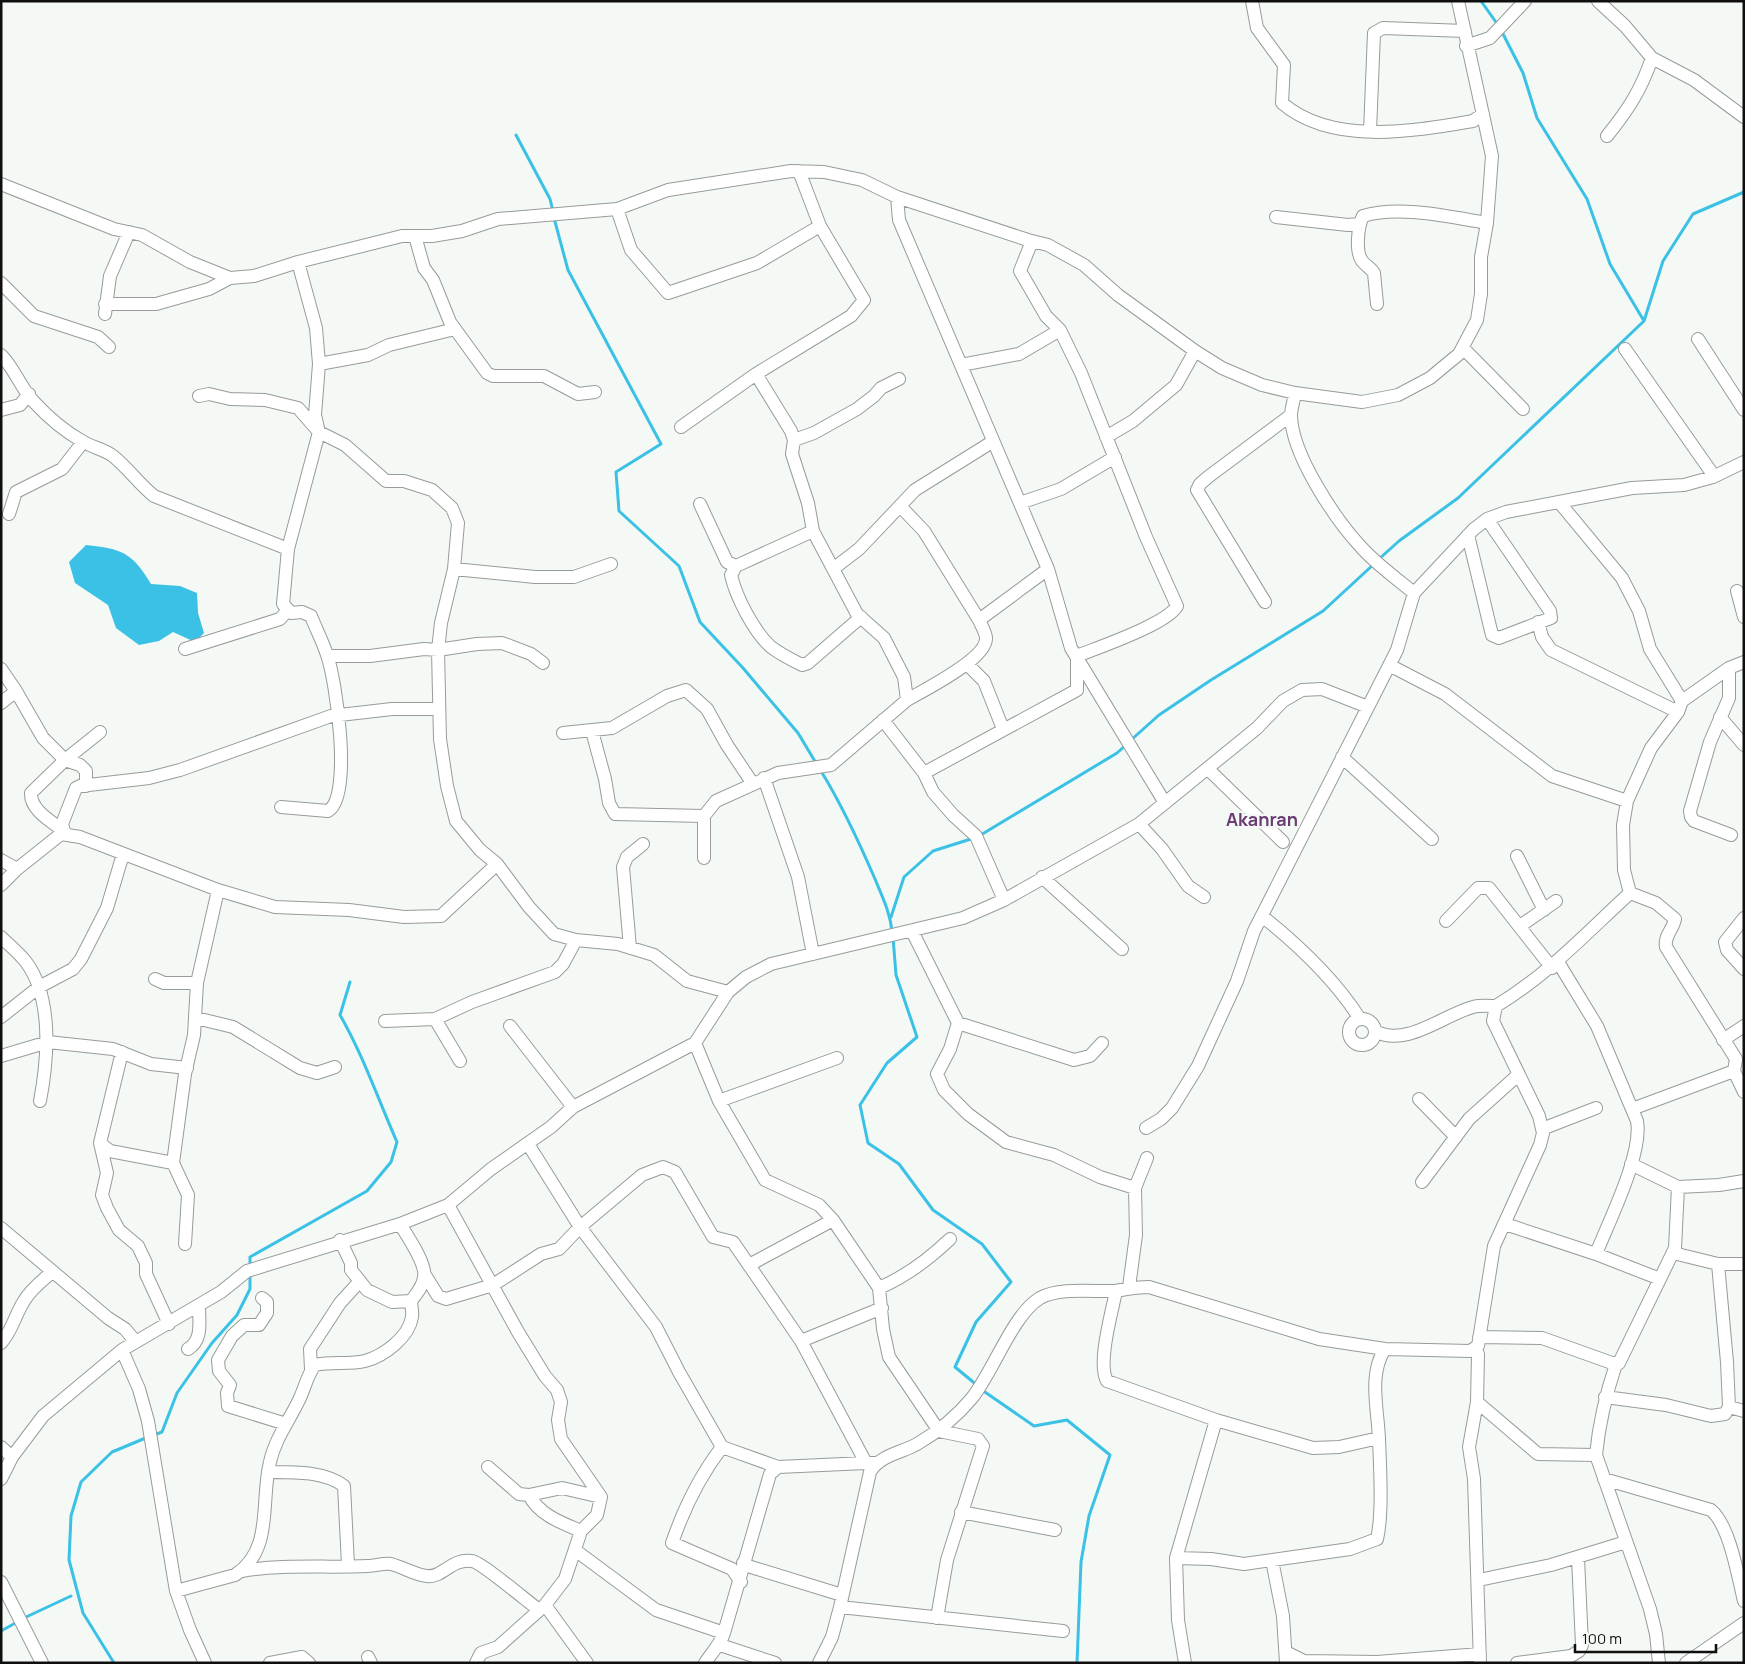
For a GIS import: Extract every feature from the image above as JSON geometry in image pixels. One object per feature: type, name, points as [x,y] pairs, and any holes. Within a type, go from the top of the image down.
[{"type":"street","points":[[1252,1],[1257,28],[1284,64],[1282,104],[1292,112],[1327,126],[1393,133],[1472,121],[1483,114]]},
{"type":"street","points":[[129,232],[110,276],[105,309],[156,304],[208,289],[230,278],[254,276],[298,262],[402,236],[462,231],[498,219],[617,209],[668,190],[800,171],[824,172],[862,180],[897,197],[1032,241],[1048,244],[1084,265],[1118,295],[1195,351],[1222,368],[1262,385],[1296,393],[1362,402],[1398,395],[1430,378],[1463,348],[1477,320],[1481,294],[1481,257],[1487,223],[1492,156],[1466,46],[1466,31],[1458,1]]},
{"type":"street","points":[[1466,46],[1490,38],[1525,1]]},
{"type":"street","points":[[1598,1],[1626,26],[1652,58],[1694,80],[1744,117]]},
{"type":"street","points":[[1370,131],[1374,33],[1383,28],[1466,31]]},
{"type":"street","points":[[1607,136],[1630,109],[1644,82],[1652,58]]},
{"type":"street","points":[[681,428],[756,374],[851,316],[864,300],[820,226],[800,171]]},
{"type":"street","points":[[1,184],[114,229],[142,235],[190,262],[230,278]]},
{"type":"street","points":[[897,197],[898,220],[1048,569],[1071,648],[1165,803]]},
{"type":"street","points":[[617,209],[631,250],[668,293],[757,263],[820,226]]},
{"type":"street","points":[[1377,304],[1374,273],[1362,262],[1359,251],[1359,224],[1363,216],[1370,214],[1436,214],[1487,223]]},
{"type":"street","points":[[1276,216],[1348,225],[1359,224]]},
{"type":"street","points":[[415,236],[424,268],[433,280],[450,322],[490,375],[544,376],[578,394],[595,392]]},
{"type":"street","points":[[1032,241],[1020,271],[1046,316],[1060,330],[1081,373],[1146,537],[1177,606],[1174,612],[1151,626],[1077,656]]},
{"type":"street","points":[[281,807],[328,811],[334,806],[340,785],[339,715],[328,656],[311,616],[302,612],[291,613],[286,611],[283,604],[288,549],[319,432],[315,415],[319,364],[316,328],[298,262]]},
{"type":"street","points":[[1,283],[34,316],[98,337],[109,347]]},
{"type":"street","points":[[319,364],[368,355],[389,345],[455,328]]},
{"type":"street","points":[[960,365],[1019,354],[1060,330]]},
{"type":"street","points":[[1698,339],[1744,410]]},
{"type":"street","points":[[1463,348],[1523,409]]},
{"type":"street","points":[[1625,349],[1714,476]]},
{"type":"street","points":[[1106,437],[1133,421],[1176,384],[1195,351]]},
{"type":"street","points":[[1,355],[9,362],[28,394],[60,427],[83,442],[110,454],[154,496],[288,549]]},
{"type":"street","points":[[756,374],[791,431],[794,440],[792,454],[808,503],[813,532],[861,617],[884,638],[904,677],[907,700]]},
{"type":"street","points":[[794,440],[814,432],[857,409],[881,388],[899,379]]},
{"type":"street","points":[[1296,393],[1291,415],[1292,426],[1303,459],[1323,496],[1361,548],[1414,593]]},
{"type":"street","points":[[1,410],[20,405],[28,394]]},
{"type":"street","points":[[199,396],[209,394],[230,399],[265,400],[298,408],[319,432],[345,445],[386,481],[404,481],[432,490],[446,501],[452,508],[458,523],[454,570],[441,623],[438,650],[438,709],[447,786],[456,821],[480,850],[497,864],[529,907],[554,934],[576,940],[618,944],[654,955],[688,981],[728,992]]},
{"type":"street","points":[[1265,602],[1197,490],[1208,477],[1291,415]]},
{"type":"street","points":[[9,514],[16,492],[62,469],[83,442]]},
{"type":"street","points":[[833,569],[859,549],[915,490],[992,442]]},
{"type":"street","points":[[1020,503],[1061,489],[1115,457]]},
{"type":"street","points":[[1146,1128],[1172,1108],[1198,1066],[1237,981],[1254,931],[1342,757],[1391,666],[1414,593],[1468,535],[1487,519],[1506,512],[1632,488],[1684,485],[1714,476],[1744,462]]},
{"type":"street","points":[[1558,502],[1622,578],[1638,611],[1650,649],[1680,707]]},
{"type":"street","points":[[700,504],[727,562],[736,566]]},
{"type":"street","points":[[704,858],[704,816],[716,801],[778,774],[832,765],[907,700],[966,664],[983,648],[986,638],[979,620],[924,531],[900,506]]},
{"type":"street","points":[[1468,535],[1492,635],[1499,638],[1551,618],[1550,611],[1487,519]]},
{"type":"street","points":[[813,532],[736,566],[731,575],[734,591],[760,633],[772,647],[802,665],[808,663],[861,617]]},
{"type":"street","points":[[454,570],[535,577],[574,577],[611,564]]},
{"type":"street","points":[[979,620],[1048,569]]},
{"type":"street","points":[[1737,591],[1744,617]]},
{"type":"street","points":[[185,650],[280,619],[286,611]]},
{"type":"street","points":[[1538,622],[1542,637],[1551,650],[1680,707]]},
{"type":"street","points":[[328,656],[370,656],[424,649],[438,650],[477,644],[502,643],[531,654],[543,663]]},
{"type":"street","points":[[924,773],[1077,690],[1077,656]]},
{"type":"street","points":[[1630,892],[1624,870],[1622,826],[1627,801],[1651,748],[1680,707],[1729,668],[1744,662]]},
{"type":"street","points":[[966,664],[984,681],[1003,729]]},
{"type":"street","points":[[1391,666],[1445,694],[1552,776],[1627,801]]},
{"type":"street","points":[[1729,668],[1729,698],[1710,742],[1690,810],[1694,821],[1731,835]]},
{"type":"street","points":[[1,669],[43,738],[65,760],[80,765],[86,772],[86,786]]},
{"type":"street","points":[[1,1479],[12,1457],[43,1416],[122,1350],[199,1306],[252,1269],[340,1240],[400,1224],[448,1205],[491,1169],[551,1127],[573,1107],[695,1043],[728,992],[746,977],[771,964],[963,918],[1004,900],[1139,824],[1257,728],[1283,700],[1302,690],[1322,689],[1368,707]]},
{"type":"street","points":[[563,733],[612,728],[667,696],[686,690],[707,709],[727,745],[759,781],[798,877],[813,954]]},
{"type":"street","points":[[1,703],[16,691]]},
{"type":"street","points":[[63,833],[62,824],[76,788],[149,778],[180,770],[290,729],[339,715],[392,709],[438,709]]},
{"type":"street","points":[[1720,717],[1744,745]]},
{"type":"street","points":[[883,720],[924,773],[933,792],[953,815],[976,836],[1004,900]]},
{"type":"street","points":[[592,731],[605,779],[609,803],[615,814],[704,816]]},
{"type":"street","points":[[100,732],[65,760],[31,793],[31,800],[35,807],[63,833],[80,837],[218,890],[275,907],[349,910],[404,917],[441,916],[497,864]]},
{"type":"street","points":[[1342,757],[1432,839]]},
{"type":"street","points":[[1208,769],[1283,842]]},
{"type":"street","points":[[1139,824],[1162,849],[1188,886],[1204,897]]},
{"type":"street","points":[[1,885],[17,869],[63,833]]},
{"type":"street","points":[[630,948],[623,867],[627,857],[644,844]]},
{"type":"street","points":[[1,1017],[39,987],[73,968],[81,959],[107,908],[123,854]]},
{"type":"street","points":[[1517,856],[1544,910]]},
{"type":"street","points":[[1,860],[17,869]]},
{"type":"street","points":[[1042,877],[1122,949]]},
{"type":"street","points":[[1446,921],[1478,888],[1489,888],[1555,965],[1597,1026],[1632,1109],[1639,1131],[1631,1164],[1596,1254]]},
{"type":"street","points":[[185,1244],[188,1195],[173,1163],[196,1018],[197,983],[218,890]]},
{"type":"street","points":[[1375,1031],[1386,1037],[1406,1034],[1475,1006],[1496,1006],[1520,992],[1555,965],[1630,892]]},
{"type":"street","points":[[1630,892],[1656,903],[1675,919],[1674,926],[1666,936],[1666,947],[1736,1059],[1734,1071],[1744,1092]]},
{"type":"street","points":[[1520,926],[1556,901]]},
{"type":"street","points":[[1262,916],[1284,933],[1306,956],[1350,1004],[1360,1019]]},
{"type":"street","points":[[1744,918],[1725,942],[1727,950],[1744,969]]},
{"type":"street","points":[[912,931],[958,1023],[950,1050],[937,1074],[944,1090],[968,1114],[1006,1142],[1054,1155],[1100,1177],[1135,1188]]},
{"type":"street","points":[[1,937],[26,962],[39,987],[48,1042],[40,1101]]},
{"type":"street","points":[[385,1022],[435,1019],[472,1002],[555,972],[563,964],[576,940]]},
{"type":"street","points":[[155,979],[164,983],[197,983]]},
{"type":"street","points":[[1272,1560],[1281,1599],[1286,1657],[1313,1662],[1377,1662],[1480,1658],[1474,1469],[1469,1447],[1477,1402],[1477,1343],[1494,1246],[1534,1162],[1540,1145],[1542,1130],[1539,1116],[1493,1021],[1496,1006]]},
{"type":"street","points":[[196,1018],[233,1027],[300,1068],[317,1074],[335,1067]]},
{"type":"street","points":[[435,1019],[460,1061]]},
{"type":"street","points":[[1360,1019],[1367,1020],[1373,1024],[1375,1031],[1373,1038],[1368,1043],[1361,1045],[1354,1042],[1350,1036],[1350,1028],[1354,1022],[1360,1019]]},
{"type":"street","points":[[958,1023],[1074,1060],[1090,1056],[1102,1043]]},
{"type":"street","points":[[510,1026],[573,1107]]},
{"type":"street","points":[[1723,1040],[1744,1026]]},
{"type":"street","points":[[1,1056],[48,1042],[113,1049],[152,1064],[187,1068]]},
{"type":"street","points":[[695,1043],[710,1075],[719,1101],[765,1180],[818,1206],[833,1220],[879,1288],[889,1357],[939,1431],[978,1439],[983,1446],[946,1560],[937,1618]]},
{"type":"street","points":[[122,1052],[100,1143],[107,1173],[102,1195],[119,1230],[138,1246],[146,1263],[146,1274],[169,1324]]},
{"type":"street","points":[[719,1101],[837,1058]]},
{"type":"street","points":[[1632,1109],[1734,1071]]},
{"type":"street","points":[[1422,1182],[1470,1119],[1518,1075]]},
{"type":"street","points":[[1419,1098],[1456,1137]]},
{"type":"street","points":[[1542,1130],[1596,1108]]},
{"type":"street","points":[[100,1143],[110,1151],[173,1163]]},
{"type":"street","points":[[528,1144],[580,1227],[656,1327],[679,1372],[722,1447],[778,1467],[871,1463],[916,1445],[939,1431],[979,1388],[1022,1316],[1041,1298],[1075,1290],[1149,1287],[1168,1291],[1236,1316],[1319,1339],[1385,1349],[1470,1351],[1477,1343],[1542,1338],[1616,1364]]},
{"type":"street","points":[[1147,1158],[1135,1188],[1136,1235],[1104,1361],[1103,1374],[1107,1381],[1216,1420],[1313,1448],[1339,1447],[1379,1438]]},
{"type":"street","points":[[1631,1164],[1678,1187],[1719,1185],[1744,1181]]},
{"type":"street","points":[[400,1224],[419,1257],[425,1275],[438,1296],[446,1299],[493,1285],[541,1254],[558,1249],[580,1227],[642,1175],[663,1167],[675,1172],[713,1237],[733,1242],[801,1341],[871,1463],[832,1637],[819,1663]]},
{"type":"street","points":[[1659,1663],[1656,1634],[1650,1608],[1596,1455],[1605,1398],[1616,1364],[1622,1361],[1675,1248],[1678,1187]]},
{"type":"street","points":[[448,1205],[518,1332],[545,1376],[557,1390],[561,1402],[558,1420],[561,1439],[601,1497],[597,1515],[582,1531],[565,1579],[542,1608],[498,1647],[481,1653],[476,1663]]},
{"type":"street","points":[[749,1265],[833,1220]]},
{"type":"street","points":[[1505,1224],[1596,1254],[1660,1280]]},
{"type":"street","points":[[1,1228],[108,1318],[125,1329],[136,1342]]},
{"type":"street","points":[[879,1288],[901,1278],[924,1263],[950,1239]]},
{"type":"street","points":[[340,1240],[351,1263],[351,1270],[367,1290],[392,1302],[411,1301]]},
{"type":"street","points":[[1673,1253],[1718,1264],[1744,1264]]},
{"type":"street","points":[[1605,1398],[1666,1405],[1711,1416],[1725,1414],[1729,1407],[1718,1264]]},
{"type":"street","points":[[1,1344],[9,1335],[23,1302],[32,1290],[52,1272]]},
{"type":"street","points":[[242,1571],[258,1551],[262,1537],[268,1472],[276,1443],[299,1400],[311,1369],[314,1365],[325,1362],[365,1361],[382,1354],[404,1336],[412,1317],[411,1301],[421,1288],[425,1275]]},
{"type":"street","points":[[311,1369],[310,1349],[340,1303],[360,1282]]},
{"type":"street","points":[[262,1298],[268,1302],[268,1313],[259,1326],[244,1325],[232,1336],[218,1360],[219,1371],[230,1385],[227,1393],[228,1406],[235,1410],[286,1424]]},
{"type":"street","points":[[188,1349],[195,1345],[199,1337],[199,1306]]},
{"type":"street","points":[[801,1341],[882,1308]]},
{"type":"street","points":[[1176,1558],[1211,1558],[1244,1564],[1350,1549],[1378,1539],[1379,1438],[1376,1408],[1377,1370],[1380,1357],[1385,1349]]},
{"type":"street","points":[[122,1350],[139,1389],[148,1421],[176,1591],[190,1630],[205,1663]]},
{"type":"street","points":[[1477,1402],[1538,1454],[1596,1455]]},
{"type":"street","points":[[1729,1407],[1744,1411]]},
{"type":"street","points":[[1185,1663],[1178,1620],[1176,1558],[1216,1420]]},
{"type":"street","points":[[1,1447],[12,1457]]},
{"type":"street","points":[[722,1447],[705,1469],[684,1508],[672,1543],[732,1569],[741,1582]]},
{"type":"street","points":[[488,1467],[520,1494],[529,1495],[562,1488],[601,1497]]},
{"type":"street","points":[[705,1663],[722,1639],[741,1582],[744,1562],[770,1474],[778,1467]]},
{"type":"street","points":[[268,1472],[296,1472],[336,1479],[344,1486],[348,1565]]},
{"type":"street","points":[[1604,1479],[1711,1510],[1717,1515],[1730,1547],[1744,1601]]},
{"type":"street","points":[[529,1495],[534,1505],[548,1516],[582,1531]]},
{"type":"street","points":[[961,1512],[1055,1530]]},
{"type":"street","points":[[1479,1580],[1578,1558],[1626,1542]]},
{"type":"street","points":[[575,1550],[656,1610],[722,1639],[760,1661],[775,1663]]},
{"type":"street","points":[[1517,1663],[1571,1656],[1579,1651],[1582,1645],[1578,1558]]},
{"type":"street","points":[[176,1591],[235,1575],[242,1571],[268,1567],[389,1564],[428,1576],[440,1573],[455,1562],[474,1561],[489,1569],[496,1578],[542,1608],[587,1663]]},
{"type":"street","points":[[744,1562],[751,1567],[841,1601],[937,1618],[1063,1631]]},
{"type":"street","points":[[1,1582],[42,1663]]},
{"type":"street","points":[[1686,1663],[1744,1623]]},
{"type":"street","points":[[270,1663],[302,1657],[309,1663]]},
{"type":"water","points":[[86,545],[109,548],[125,554],[138,565],[151,584],[180,586],[197,593],[198,613],[204,633],[195,642],[173,632],[159,641],[139,645],[116,628],[108,605],[75,583],[69,562]]},
{"type":"waterway","points":[[1481,1],[1498,25]]},
{"type":"waterway","points":[[1501,30],[1523,73],[1537,118],[1587,199],[1610,264],[1644,321]]},
{"type":"waterway","points":[[516,135],[550,199],[553,211]]},
{"type":"waterway","points":[[1379,559],[1399,541],[1458,498],[1644,321],[1663,261],[1693,214],[1744,192]]},
{"type":"waterway","points":[[554,218],[568,270],[661,444],[616,472],[619,511],[679,566],[700,622],[743,668],[798,733],[816,763]]},
{"type":"waterway","points":[[1131,740],[1159,715],[1211,680],[1323,611],[1374,564]]},
{"type":"waterway","points":[[979,836],[1117,753],[1127,744]]},
{"type":"waterway","points":[[821,771],[843,810],[869,865],[885,904],[892,931]]},
{"type":"waterway","points":[[891,917],[904,877],[933,851],[974,838]]},
{"type":"waterway","points":[[893,937],[896,975],[917,1037],[887,1063],[860,1105],[868,1143],[899,1164],[933,1210],[982,1244],[1011,1282],[976,1322],[955,1367],[978,1386]]},
{"type":"waterway","points":[[250,1267],[250,1257],[367,1191],[391,1162],[397,1142],[363,1061],[340,1015],[350,982]]},
{"type":"waterway","points":[[154,1435],[162,1432],[177,1393],[212,1343],[237,1315],[250,1289],[250,1273]]},
{"type":"waterway","points":[[982,1390],[1034,1426],[1067,1420],[1110,1455],[1089,1516],[1081,1562],[1077,1663]]},
{"type":"waterway","points":[[114,1663],[83,1613],[69,1560],[71,1516],[81,1482],[112,1452],[148,1437]]},
{"type":"waterway","points":[[24,1618],[71,1596]]},
{"type":"waterway","points":[[1,1631],[19,1621]]},
{"type":"district","name":"Akanran","points":[[1262,820]]}]
